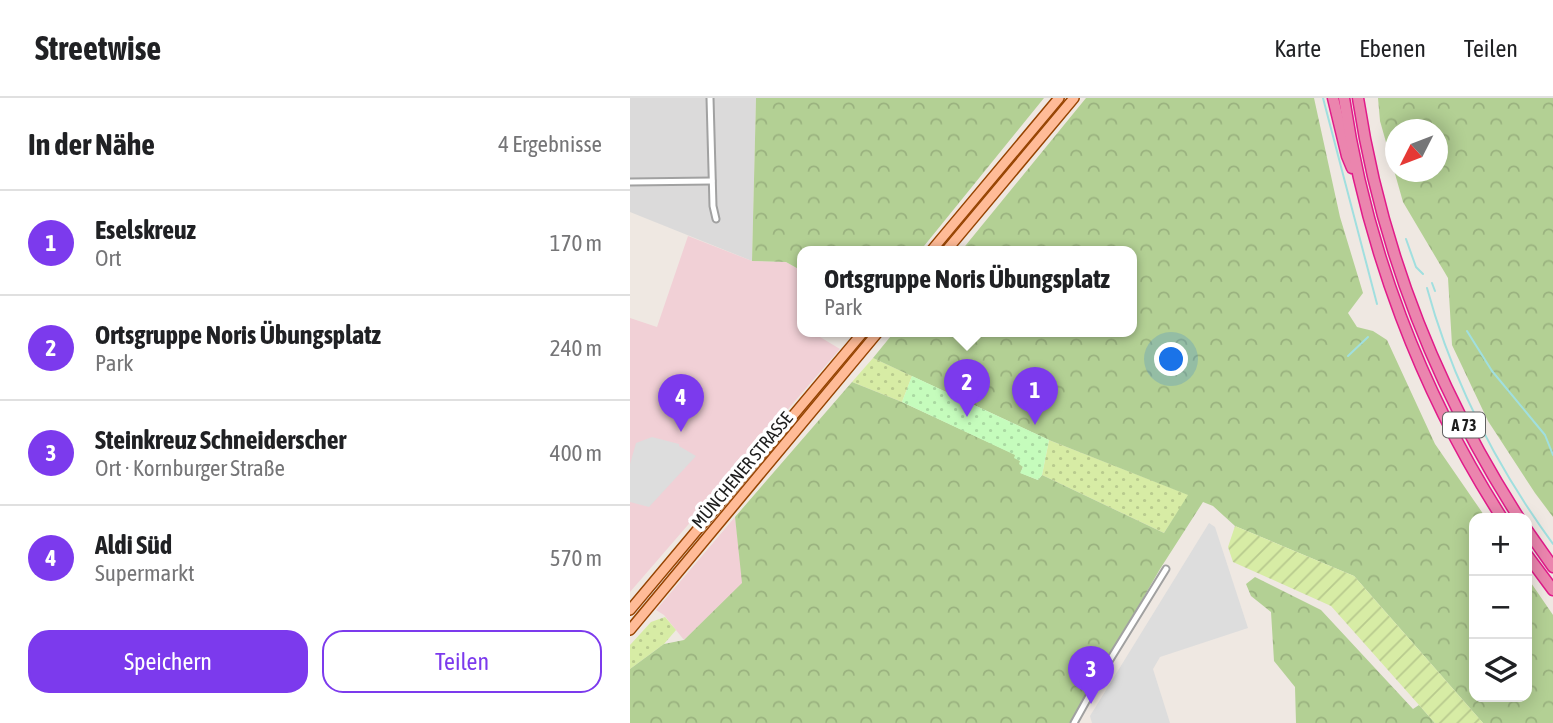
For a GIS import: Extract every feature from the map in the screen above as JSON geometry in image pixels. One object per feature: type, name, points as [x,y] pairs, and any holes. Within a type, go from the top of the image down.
[{"type":"highway","points":[[1333,98],[1347,156],[1365,202]]},
{"type":"highway","name":"A 73","points":[[1344,98],[1365,202],[1395,303],[1449,425],[1499,513]]},
{"type":"highway","name":"A 73","points":[[1360,98],[1362,121],[1379,201],[1408,295],[1457,412],[1516,513]]},
{"type":"highway","points":[[1532,537],[1553,567]]},
{"type":"highway","points":[[1532,562],[1553,590]]},
{"type":"main road","points":[[935,246],[1059,98]]},
{"type":"main road","points":[[950,246],[1074,98]]},
{"type":"main road","name":"MÜNCHENER STRASSE","points":[[630,610],[859,337]]},
{"type":"main road","name":"MÜNCHENER STRASSE","points":[[630,630],[874,337]]},
{"type":"street","points":[[710,98],[713,206],[716,219]]},
{"type":"street","points":[[630,182],[712,181]]},
{"type":"street","points":[[1074,723],[1166,569]]},
{"type":"shaded area","points":[[630,98],[756,98],[752,261],[630,212]]},
{"type":"shaded area","points":[[688,236],[752,261],[786,262],[797,268],[797,337],[820,337],[840,349],[630,592],[630,318],[657,327]]},
{"type":"shaded area","points":[[652,437],[679,444],[696,456],[649,507],[630,502],[630,464],[636,443]]},
{"type":"shaded area","points":[[735,517],[743,583],[684,640],[664,615],[656,610]]},
{"type":"shaded area","points":[[1209,523],[1215,527],[1248,628],[1160,657],[1153,669],[1170,723],[1092,723],[1090,716]]},
{"type":"green space","points":[[756,98],[1044,98],[924,246],[797,246],[797,268],[786,262],[752,261]]},
{"type":"green space","points":[[1086,98],[1314,98],[1340,217],[1363,293],[1348,313],[1357,327],[1373,331],[1387,340],[1435,444],[1483,513],[1469,513],[1469,702],[1532,702],[1532,584],[1553,615],[1553,723],[1483,723],[1354,576],[1235,526],[1213,506],[1203,502],[1160,569],[1071,723],[630,723],[630,669],[664,644],[684,640],[742,583],[735,517],[852,382],[1016,455],[1023,466],[1021,473],[1038,480],[1042,475],[1164,533],[1188,495],[1049,440],[873,358],[890,337],[1137,337],[1137,246],[965,246]]},
{"type":"green space","points":[[1378,98],[1553,98],[1553,517],[1488,421],[1452,345],[1448,278],[1403,202],[1397,182],[1448,182],[1448,119],[1385,119],[1385,139]]},
{"type":"green space","points":[[873,358],[912,376],[902,402],[852,382]]},
{"type":"green space","points":[[912,376],[1049,440],[1042,475],[1038,480],[1020,473],[1023,467],[1019,464],[1020,461],[1014,458],[1015,455],[902,402]]},
{"type":"green space","points":[[1049,440],[1189,495],[1164,533],[1042,475]]},
{"type":"green space","points":[[1235,526],[1354,576],[1483,723],[1435,723],[1331,606],[1233,562],[1228,547]]},
{"type":"green space","points":[[1255,577],[1321,610],[1413,709],[1419,705],[1435,723],[1296,723],[1295,687],[1274,661],[1271,612],[1251,596],[1246,584]]},
{"type":"green space","points":[[665,617],[676,630],[664,644],[630,669],[630,645],[651,622]]},
{"type":"waterway","points":[[1323,98],[1377,304]]},
{"type":"waterway","points":[[1406,239],[1416,267],[1423,274]]},
{"type":"waterway","points":[[1432,283],[1435,291]]},
{"type":"waterway","points":[[1427,288],[1449,356],[1478,422],[1513,484],[1553,544]]},
{"type":"waterway","points":[[1467,331],[1492,371],[1545,435],[1553,455]]},
{"type":"waterway","points":[[1348,356],[1368,337]]},
{"type":"place","name":"Ortsgruppe Noris Übungsplatz","points":[[967,417]]},
{"type":"place","name":"Eselskreuz","points":[[1035,425]]},
{"type":"place","name":"Aldi Süd","points":[[681,432]]},
{"type":"place","name":"Steinkreuz Schneiderscher","points":[[1091,704]]}]
